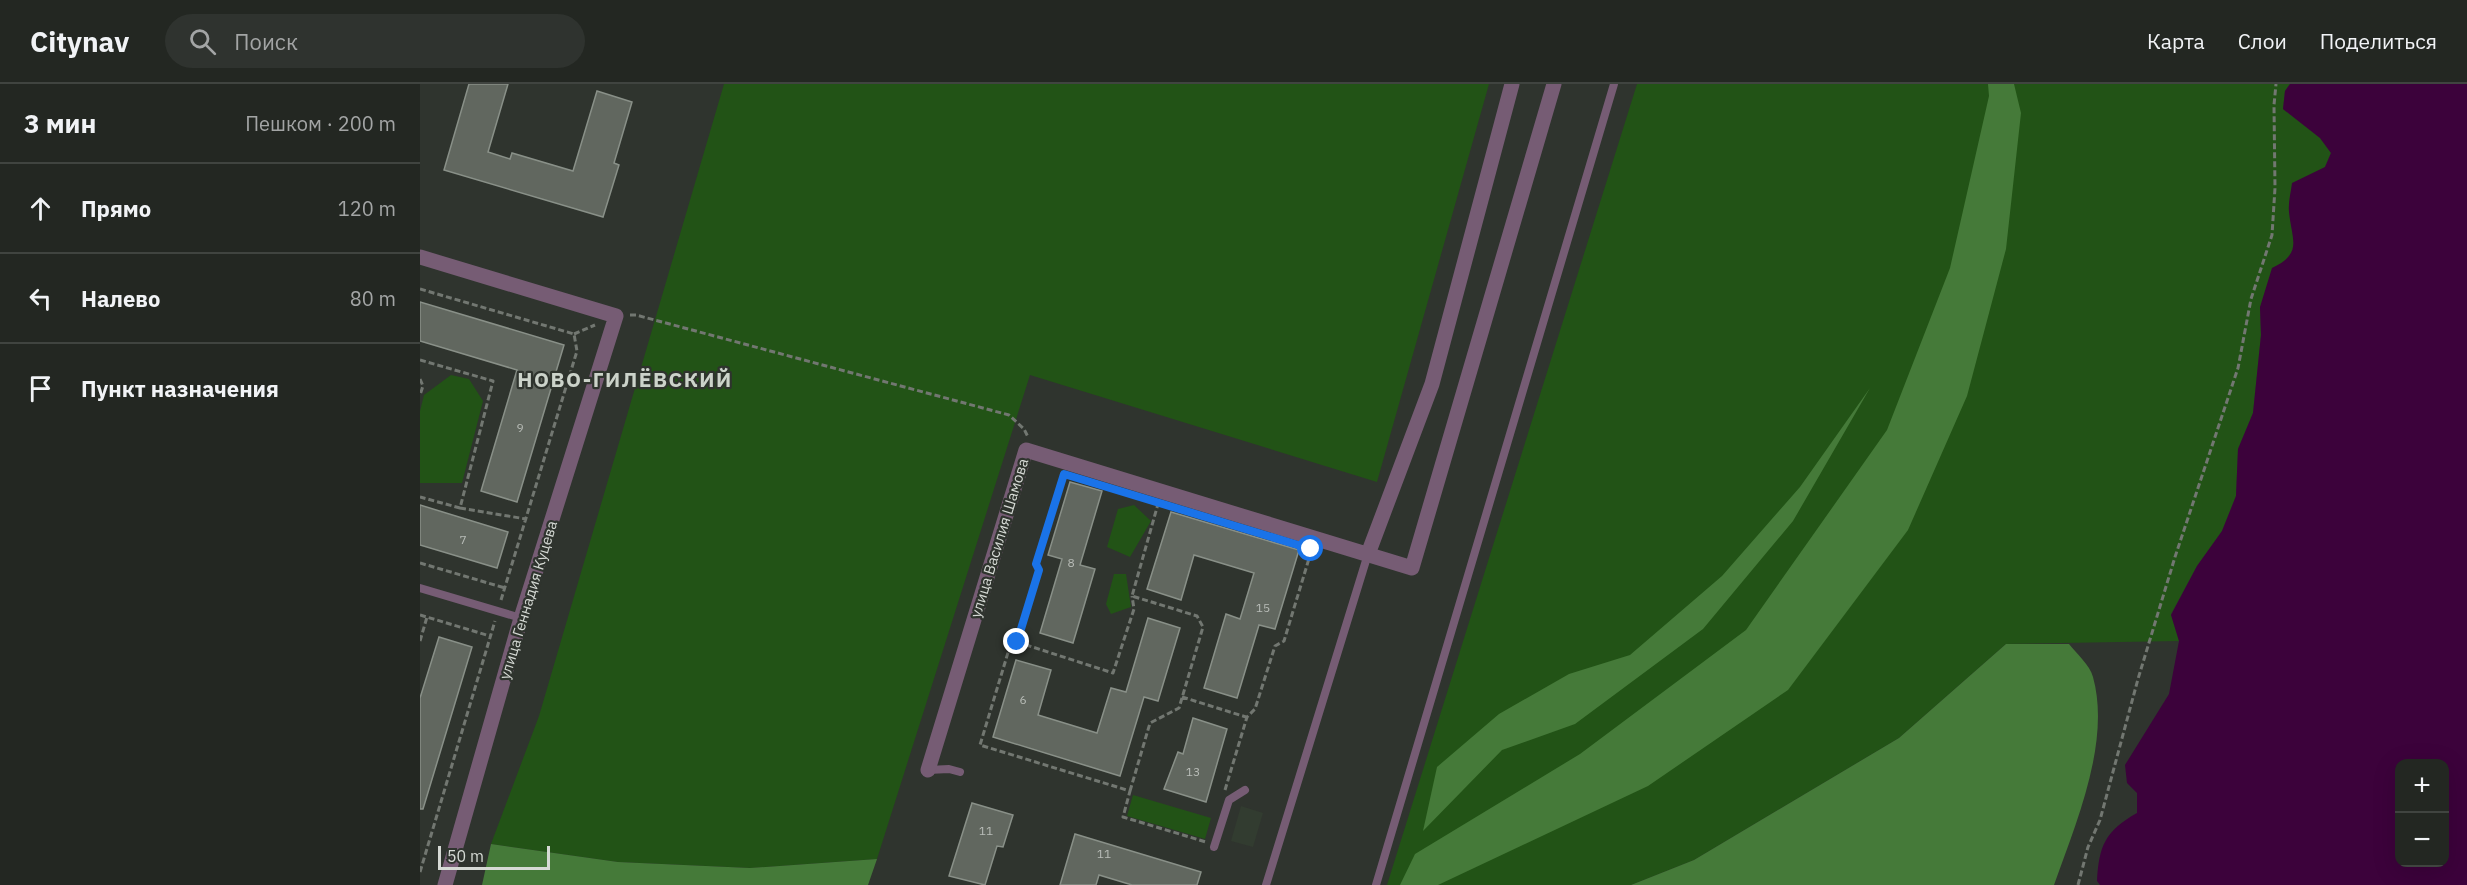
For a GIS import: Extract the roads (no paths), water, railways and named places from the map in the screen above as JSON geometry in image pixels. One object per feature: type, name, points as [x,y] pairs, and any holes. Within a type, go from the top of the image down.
[{"type":"street","points":[[1368,554],[1432,384],[1512,84]]},
{"type":"street","name":"улица Василия Шамова","points":[[928,770],[1026,450],[1412,568],[1554,84]]},
{"type":"street","name":"улица Геннадия Куцева","points":[[420,257],[616,316],[521,618],[444,885]]},
{"type":"lane","points":[[1376,885],[1614,84]]},
{"type":"lane","points":[[1266,885],[1368,554]]},
{"type":"lane","points":[[420,588],[521,618]]},
{"type":"lane","points":[[928,770],[949,769],[960,772]]},
{"type":"lane","points":[[1211,845],[1229,800],[1245,789]]},
{"type":"district","name":"НОВО-ГИЛЁВСКИЙ","points":[[625,379]]}]
